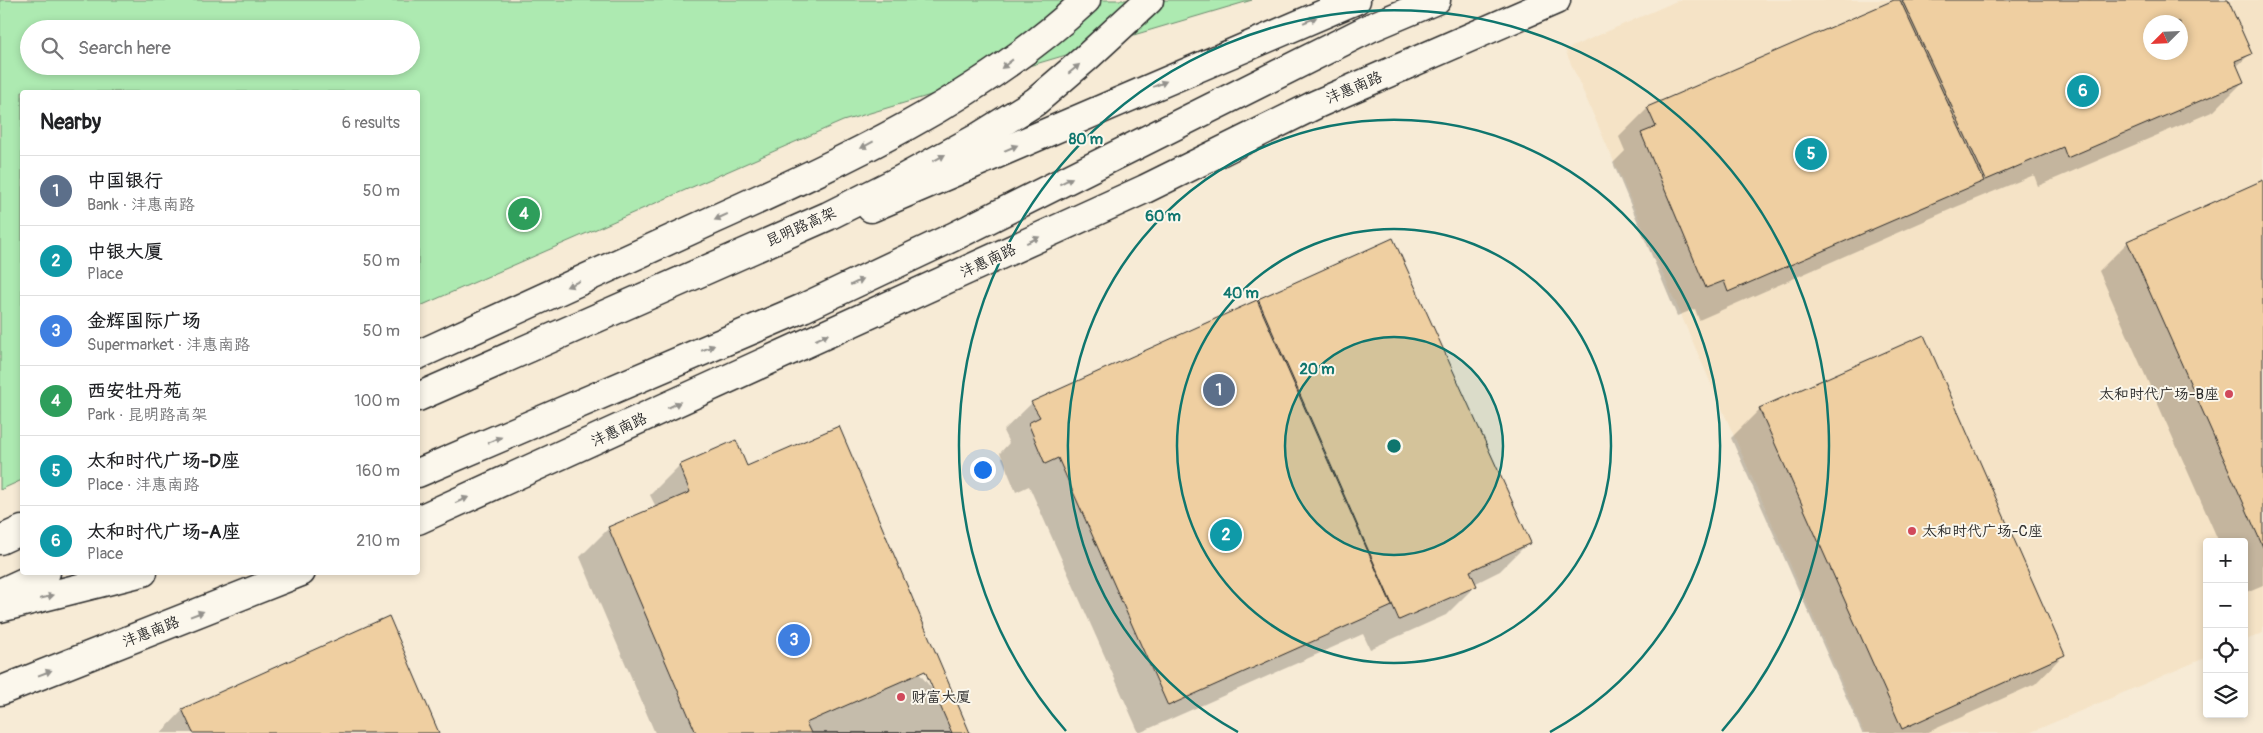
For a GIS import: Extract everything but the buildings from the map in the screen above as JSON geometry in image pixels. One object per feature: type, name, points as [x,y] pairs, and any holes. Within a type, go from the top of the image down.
[{"type":"main road","points":[[420,354],[786,187],[871,143],[931,111],[996,72],[1067,18],[1086,0]]},
{"type":"main road","name":"昆明路高架","points":[[420,396],[828,216],[900,180],[977,138],[1035,102],[1086,59],[1149,0]]},
{"type":"main road","points":[[420,407],[821,229],[1356,0]]},
{"type":"main road","points":[[420,471],[803,308],[953,237],[1372,28],[1436,0]]},
{"type":"main road","name":"沣惠南路","points":[[420,519],[1136,193],[1317,104],[1556,0]]},
{"type":"main road","points":[[0,540],[20,531]]},
{"type":"main road","points":[[0,580],[20,571]]},
{"type":"main road","points":[[0,593],[39,575]]},
{"type":"main road","points":[[0,608],[131,575]]},
{"type":"main road","name":"沣惠南路","points":[[0,691],[293,575]]},
{"type":"shaded area","points":[[1679,0],[2263,0],[2263,633],[2248,639],[2248,538],[2203,538],[2203,659],[2029,733],[1864,733],[1565,50]]},
{"type":"green space","points":[[0,0],[1252,0],[843,121],[420,306],[420,90],[20,90],[20,481],[0,490]]},
{"type":"place","name":"太和时代广场-A座","points":[[2083,91]]},
{"type":"place","name":"太和时代广场-D座","points":[[1811,154]]},
{"type":"place","name":"西安牡丹苑","points":[[524,214]]},
{"type":"place","name":"中国银行","points":[[1219,390]]},
{"type":"place","name":"太和时代广场-B座","points":[[2229,394]]},
{"type":"place","name":"太和时代广场-C座","points":[[1912,531]]},
{"type":"place","name":"中银大厦","points":[[1226,535]]},
{"type":"place","name":"金辉国际广场","points":[[794,640]]},
{"type":"place","name":"财富大厦","points":[[901,697]]}]
